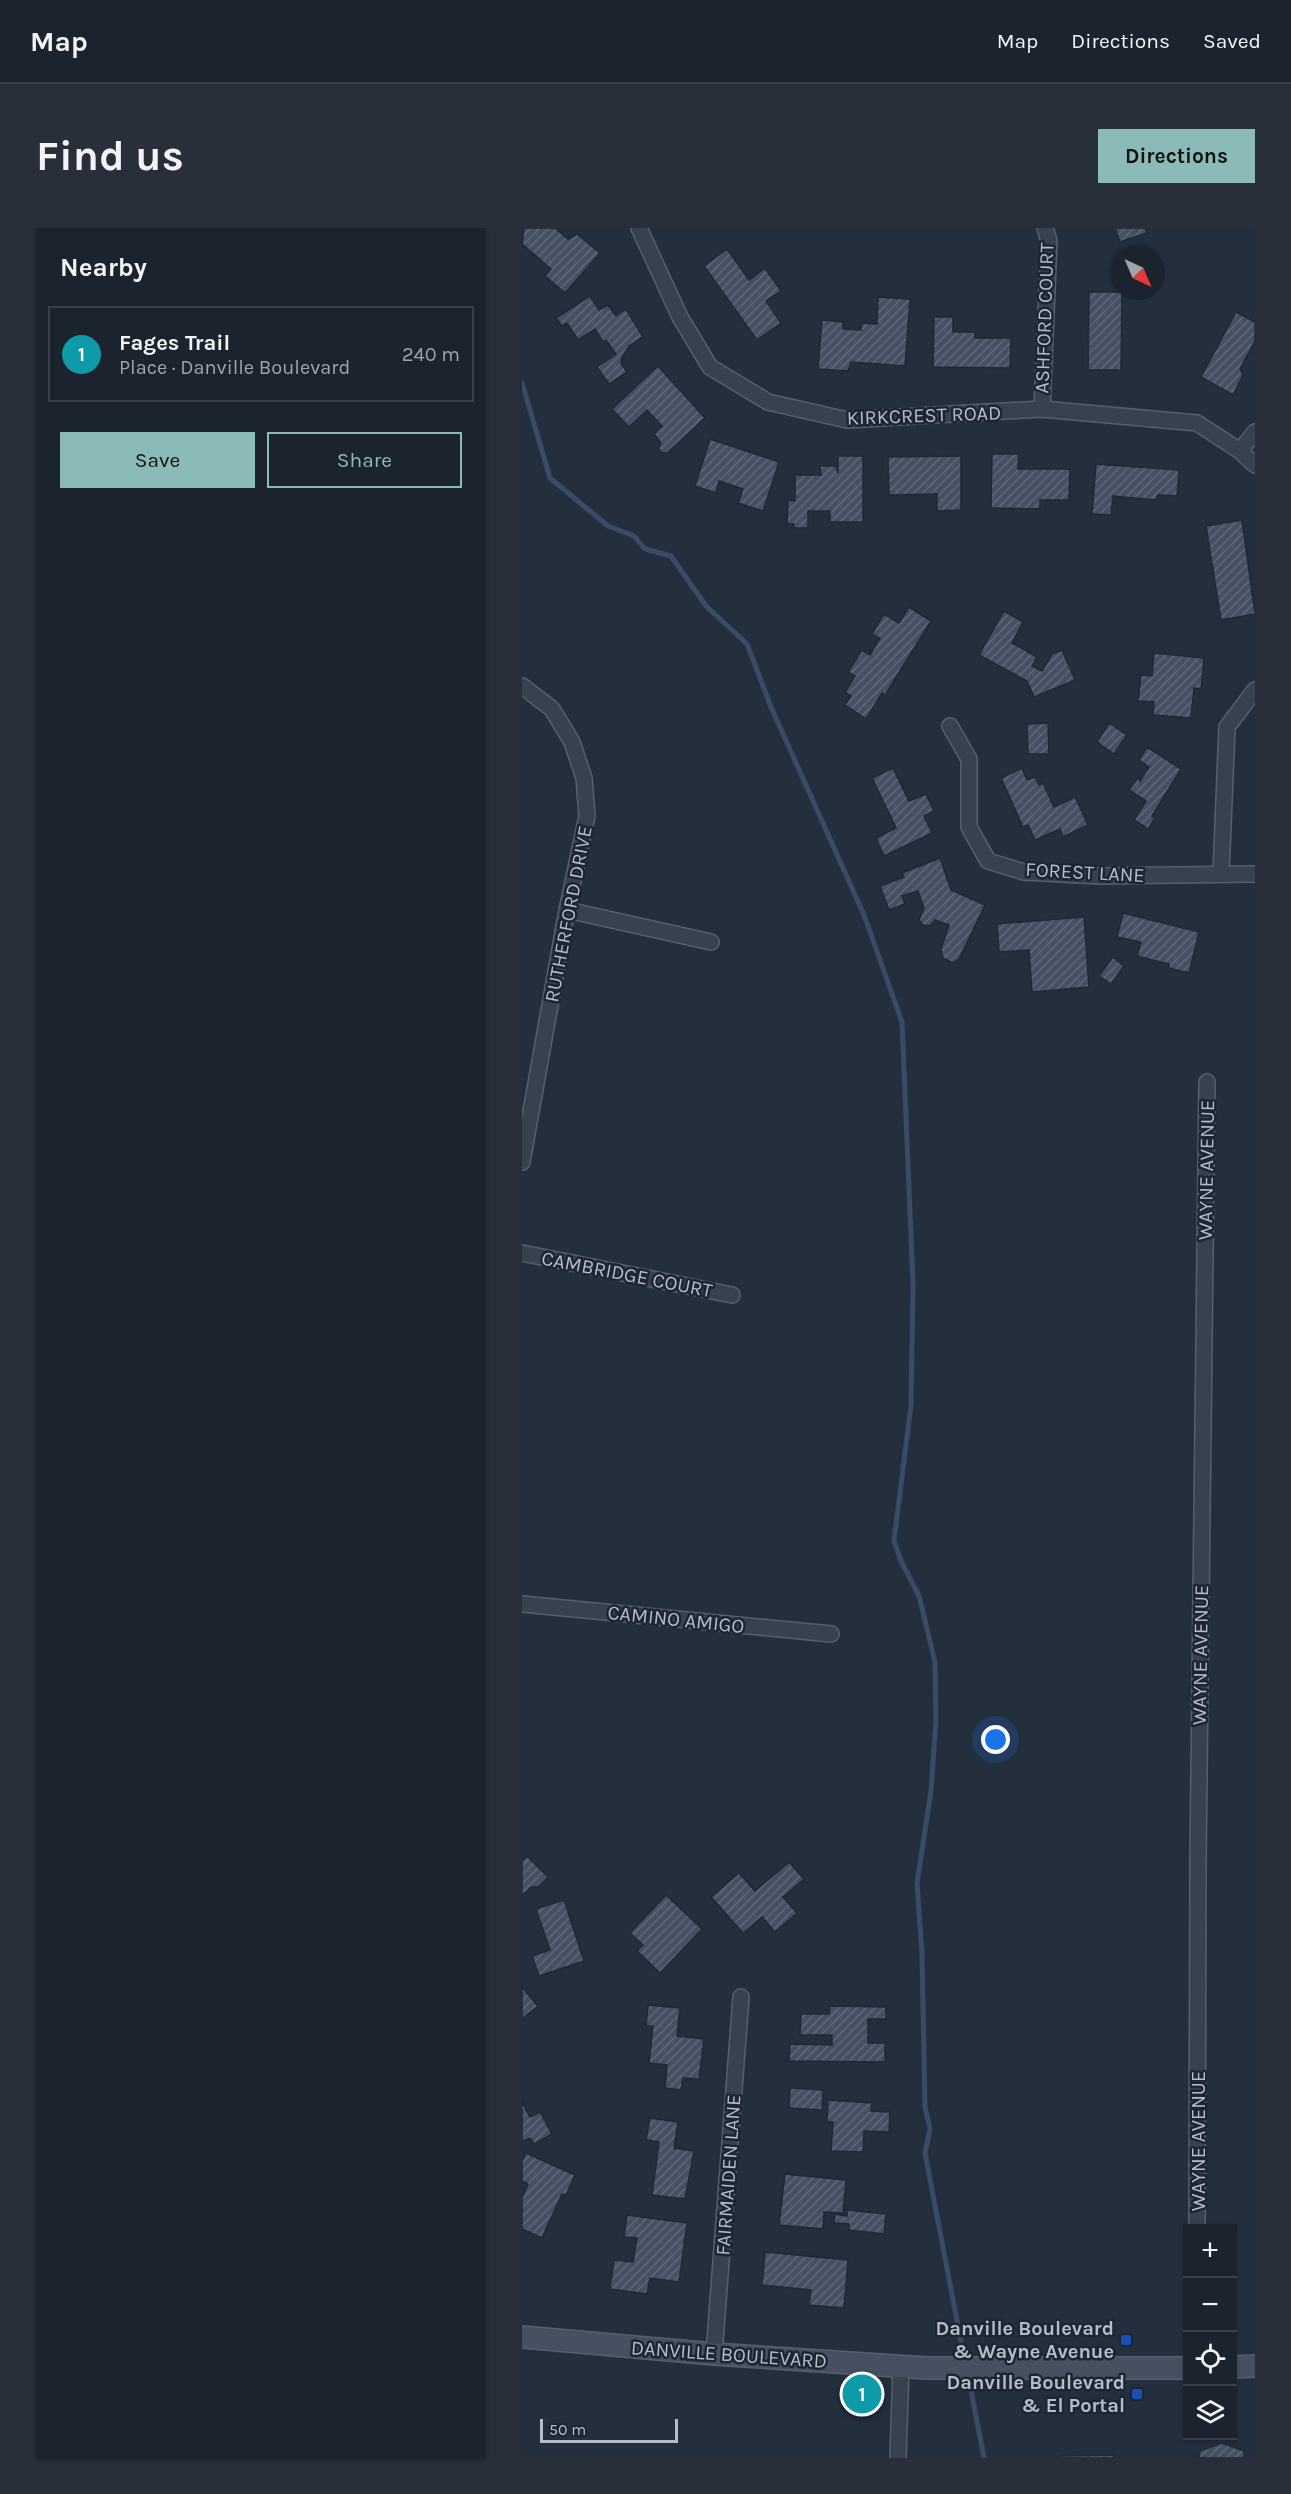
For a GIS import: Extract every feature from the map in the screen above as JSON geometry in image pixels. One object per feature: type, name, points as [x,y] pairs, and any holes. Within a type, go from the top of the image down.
[{"type":"main road","name":"DANVILLE BOULEVARD","points":[[522,2337],[714,2354],[937,2368],[1183,2368]]},
{"type":"main road","points":[[1237,2367],[1255,2366]]},
{"type":"street","name":"KIRKCREST ROAD","points":[[639,228],[680,317],[710,367],[768,402],[847,420],[1017,412],[1042,408],[1197,423],[1239,451],[1255,465]]},
{"type":"street","name":"ASHFORD COURT","points":[[1042,408],[1049,242],[1045,228]]},
{"type":"street","points":[[1239,451],[1255,432]]},
{"type":"street","name":"RUTHERFORD DRIVE","points":[[522,686],[552,709],[572,742],[584,778],[587,816],[567,910],[522,1162]]},
{"type":"street","points":[[1221,874],[1227,727],[1255,690]]},
{"type":"street","name":"FOREST LANE","points":[[950,726],[969,759],[969,827],[988,861],[1024,872],[1099,876],[1255,874]]},
{"type":"street","points":[[567,910],[711,942]]},
{"type":"street","name":"WAYNE AVENUE","points":[[1197,2224],[1198,1859],[1207,1082]]},
{"type":"street","name":"CAMBRIDGE COURT","points":[[522,1253],[732,1295]]},
{"type":"street","name":"CAMINO AMIGO","points":[[522,1604],[831,1634]]},
{"type":"street","name":"FAIRMAIDEN LANE","points":[[714,2354],[741,1997]]},
{"type":"street","points":[[898,2458],[901,2366]]},
{"type":"building","points":[[524,228],[555,228],[568,239],[577,234],[600,253],[565,293],[545,276],[551,269],[522,244]]},
{"type":"building","points":[[1115,228],[1145,228],[1147,233],[1120,242]]},
{"type":"building","points":[[727,249],[749,280],[765,268],[781,291],[766,301],[781,323],[757,340],[704,266]]},
{"type":"building","points":[[1089,292],[1111,292],[1111,300],[1122,300],[1121,370],[1088,370]]},
{"type":"building","points":[[590,296],[599,310],[608,305],[616,316],[626,309],[643,337],[629,346],[622,357],[621,363],[627,372],[609,384],[597,367],[616,354],[606,340],[603,342],[595,329],[578,340],[567,323],[562,326],[556,318]]},
{"type":"building","points":[[878,297],[910,299],[905,366],[851,362],[848,371],[818,369],[822,320],[843,322],[843,329],[861,330],[862,323],[877,324]]},
{"type":"building","points":[[1236,312],[1255,322],[1255,341],[1240,369],[1243,375],[1233,395],[1201,377]]},
{"type":"building","points":[[934,317],[953,317],[953,332],[975,332],[975,338],[1011,338],[1010,368],[933,367]]},
{"type":"building","points":[[658,366],[705,418],[667,453],[662,453],[658,448],[661,443],[654,434],[662,426],[647,410],[629,427],[612,409]]},
{"type":"building","points":[[710,439],[779,462],[763,511],[738,503],[743,489],[719,481],[716,493],[695,486]]},
{"type":"building","points":[[992,454],[1019,454],[1018,469],[1070,469],[1069,500],[1040,500],[1040,509],[991,508]]},
{"type":"building","points":[[838,456],[863,456],[863,522],[830,522],[830,511],[808,511],[808,528],[794,528],[794,524],[787,524],[788,500],[795,501],[795,475],[821,475],[820,466],[836,466],[838,473]]},
{"type":"building","points":[[961,456],[961,510],[937,511],[937,494],[889,495],[888,457]]},
{"type":"building","points":[[1096,464],[1179,470],[1177,496],[1158,495],[1156,500],[1113,496],[1111,515],[1092,514]]},
{"type":"building","points":[[1242,520],[1255,614],[1221,620],[1206,526]]},
{"type":"building","points":[[909,607],[931,621],[885,695],[882,693],[866,719],[845,705],[851,696],[845,692],[855,676],[848,672],[862,650],[870,655],[880,638],[872,634],[884,614],[899,623]]},
{"type":"building","points":[[1004,611],[1023,622],[1012,643],[1037,657],[1032,666],[1042,671],[1052,654],[1062,650],[1075,680],[1034,697],[1027,681],[979,655]]},
{"type":"building","points":[[1154,653],[1204,658],[1201,689],[1194,688],[1191,718],[1153,715],[1154,702],[1138,701],[1141,675],[1152,676]]},
{"type":"building","points":[[1048,723],[1049,754],[1028,754],[1027,724]]},
{"type":"building","points":[[1109,723],[1127,735],[1114,754],[1097,742]]},
{"type":"building","points":[[1147,747],[1181,769],[1152,816],[1155,818],[1148,829],[1134,820],[1146,801],[1129,790],[1138,777],[1140,781],[1149,767],[1139,760]]},
{"type":"building","points":[[893,768],[909,801],[926,794],[934,811],[924,816],[932,833],[884,856],[876,838],[896,828],[872,778]]},
{"type":"building","points":[[1022,768],[1027,780],[1035,777],[1039,785],[1043,783],[1054,807],[1075,797],[1088,825],[1063,837],[1060,829],[1035,840],[1028,825],[1023,827],[1001,778]]},
{"type":"building","points":[[940,858],[951,890],[985,905],[959,959],[953,963],[943,958],[941,949],[949,925],[935,920],[930,926],[923,925],[919,920],[924,908],[918,891],[902,896],[905,904],[889,910],[880,886],[904,877],[902,873]]},
{"type":"building","points":[[1123,913],[1199,932],[1189,973],[1169,968],[1169,964],[1137,956],[1141,942],[1117,937]]},
{"type":"building","points":[[1084,917],[1089,987],[1032,992],[1029,950],[999,952],[997,924]]},
{"type":"building","points":[[1113,957],[1124,966],[1111,984],[1099,976]]},
{"type":"building","points":[[527,1856],[548,1877],[538,1887],[531,1887],[522,1896],[522,1861]]},
{"type":"building","points":[[789,1862],[804,1879],[783,1897],[797,1913],[775,1932],[762,1917],[743,1933],[711,1897],[739,1873],[755,1891]]},
{"type":"building","points":[[666,1895],[702,1929],[660,1973],[637,1951],[643,1945],[630,1933]]},
{"type":"building","points":[[564,1900],[584,1961],[539,1976],[532,1956],[550,1950],[536,1909]]},
{"type":"building","points":[[522,1987],[538,2006],[522,2019]]},
{"type":"building","points":[[648,2005],[680,2008],[677,2036],[704,2039],[699,2079],[683,2078],[681,2090],[665,2088],[667,2065],[649,2063],[653,2026],[646,2026]]},
{"type":"building","points":[[830,2006],[886,2007],[886,2019],[868,2019],[868,2043],[885,2043],[885,2062],[789,2061],[790,2044],[832,2045],[832,2035],[800,2035],[801,2014],[829,2014]]},
{"type":"building","points":[[790,2088],[823,2090],[822,2110],[789,2108]]},
{"type":"building","points":[[828,2100],[872,2103],[871,2111],[890,2112],[889,2132],[864,2131],[863,2152],[831,2151],[833,2122],[827,2122]]},
{"type":"building","points":[[522,2102],[530,2117],[540,2112],[552,2134],[534,2144],[530,2138],[522,2142]]},
{"type":"building","points":[[650,2118],[678,2122],[674,2148],[694,2151],[685,2199],[652,2195],[659,2142],[646,2140]]},
{"type":"building","points":[[526,2153],[575,2175],[566,2195],[562,2194],[542,2238],[522,2229],[522,2198],[528,2184],[522,2181],[522,2161]]},
{"type":"building","points":[[785,2174],[846,2180],[843,2213],[824,2212],[823,2229],[779,2225]]},
{"type":"building","points":[[847,2210],[886,2214],[884,2234],[849,2230],[849,2224],[834,2223],[835,2214],[847,2216]]},
{"type":"building","points":[[627,2215],[687,2223],[679,2282],[650,2278],[647,2294],[610,2289],[614,2260],[633,2262],[637,2238],[624,2237]]},
{"type":"building","points":[[765,2252],[848,2260],[844,2308],[809,2305],[811,2290],[762,2285]]},
{"type":"building","points":[[1222,2443],[1244,2451],[1244,2458],[1199,2458],[1200,2451]]},
{"type":"building","points":[[1114,2455],[1114,2458],[1060,2458],[1060,2456]]},
{"type":"waterway","points":[[522,383],[550,478],[608,526],[634,536],[645,549],[671,556],[706,606],[747,644],[771,707],[864,915],[902,1022],[913,1284],[911,1405],[894,1541],[901,1561],[919,1596],[935,1662],[936,1720],[931,1791],[917,1883],[922,1953],[925,2107],[930,2129],[925,2153],[963,2352]]},
{"type":"waterway","points":[[970,2385],[984,2458]]},
{"type":"place","name":"Danville Boulevard & Wayne Avenue","points":[[1126,2340]]},
{"type":"place","name":"Fages Trail","points":[[862,2394]]},
{"type":"place","name":"Danville Boulevard & El Portal","points":[[1137,2394]]}]
